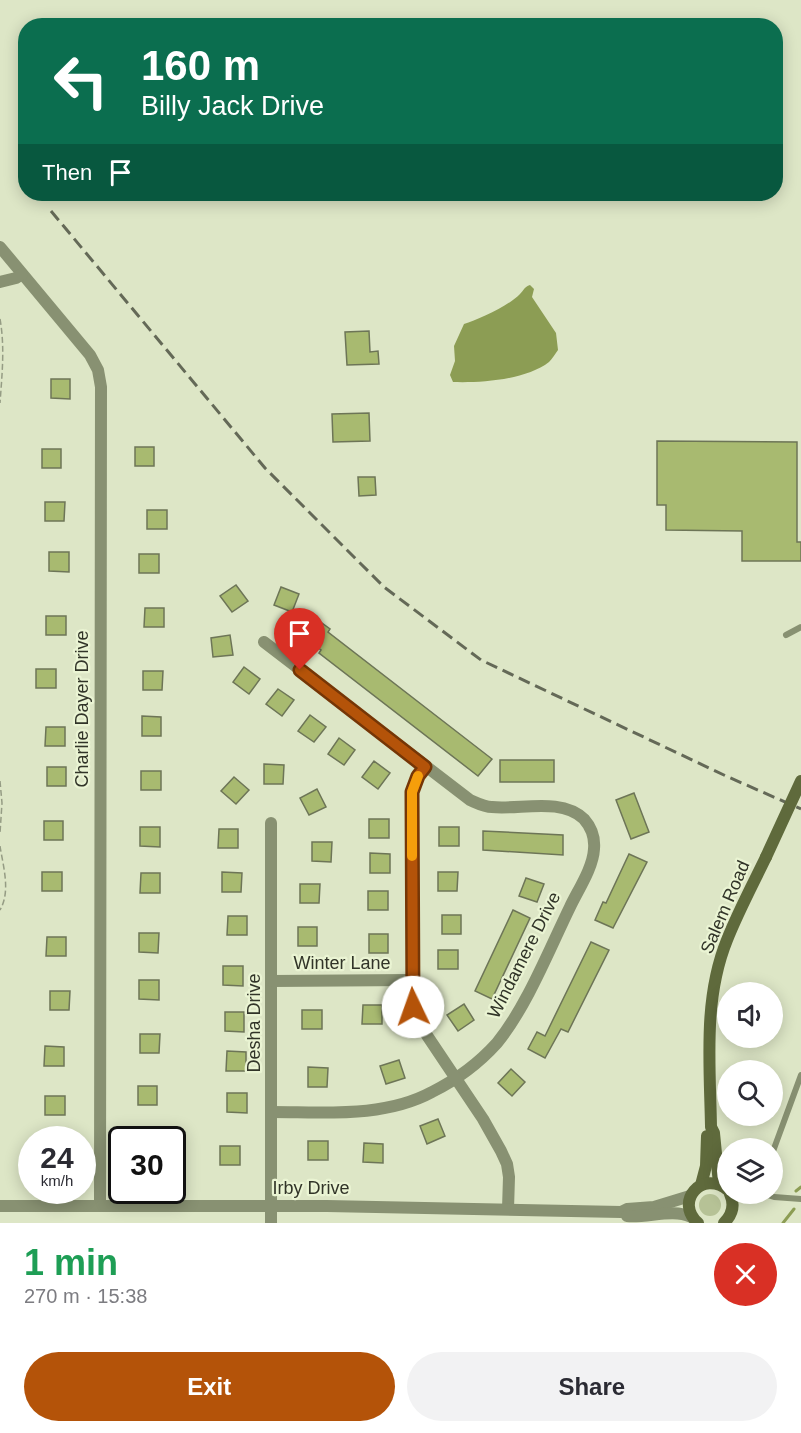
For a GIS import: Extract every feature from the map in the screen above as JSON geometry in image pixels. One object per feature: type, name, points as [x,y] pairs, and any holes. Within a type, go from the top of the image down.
[{"type":"main road","name":"Salem Road","points":[[717,1146],[711,1127],[709,1019],[716,979],[726,941],[801,781]]},
{"type":"main road","name":"Salem Road","points":[[701,1185],[706,1166],[707,1134],[711,1127]]},
{"type":"main road","points":[[694,1220],[689,1211],[690,1196],[701,1185],[707,1183],[717,1187]]},
{"type":"main road","points":[[724,1223],[731,1215],[729,1204]]},
{"type":"street","name":"Charlie Dayer Drive","points":[[0,247],[90,355],[98,370],[101,387],[100,1205]]},
{"type":"street","points":[[0,282],[22,274]]},
{"type":"street","points":[[264,642],[425,767],[418,776],[412,792],[411,981],[414,1014],[483,1119],[507,1164],[508,1209]]},
{"type":"street","name":"Windamere Drive","points":[[272,1112],[361,1112],[395,1106],[432,1092],[483,1057],[520,1009],[591,862],[594,849],[591,830],[586,821],[569,810],[558,807],[480,805],[425,767]]},
{"type":"street","name":"Desha Drive","points":[[271,823],[271,1223]]},
{"type":"street","name":"Winter Lane","points":[[272,981],[411,981]]},
{"type":"street","name":"Irby Drive","points":[[0,1206],[271,1206],[621,1212],[627,1209],[654,1207],[690,1196]]},
{"type":"street","name":"Irby Drive","points":[[621,1212],[627,1216],[647,1217],[682,1212],[694,1220]]},
{"type":"lane","points":[[786,635],[801,627]]},
{"type":"lane","points":[[778,1138],[801,1075]]},
{"type":"lane","points":[[783,1197],[801,1198]]},
{"type":"path","points":[[0,319],[3,333],[3,358],[0,403]]},
{"type":"path","points":[[0,781],[2,803],[0,833]]},
{"type":"path","points":[[0,846],[5,886],[0,910]]},
{"type":"shaded area","points":[[530,285],[534,289],[532,297],[556,333],[558,350],[549,362],[516,377],[489,381],[453,382],[450,375],[455,361],[454,346],[464,324],[502,307]]},
{"type":"shaded area","points":[[710,1194],[717,1198],[717,1204],[721,1204],[720,1209],[710,1216],[700,1209],[699,1205],[706,1195]]},
{"type":"building","points":[[369,331],[370,352],[378,351],[379,364],[347,365],[345,332]]},
{"type":"building","points":[[51,379],[70,379],[70,399],[51,398]]},
{"type":"building","points":[[369,413],[370,441],[333,442],[332,414]]},
{"type":"building","points":[[657,441],[797,442],[797,542],[801,542],[801,561],[742,561],[742,531],[666,530],[666,505],[657,505]]},
{"type":"building","points":[[135,447],[154,447],[154,466],[135,466]]},
{"type":"building","points":[[42,449],[61,449],[61,468],[42,468]]},
{"type":"building","points":[[358,477],[375,477],[376,495],[359,496]]},
{"type":"building","points":[[45,502],[65,502],[64,521],[45,521]]},
{"type":"building","points":[[147,510],[167,510],[167,529],[147,529]]},
{"type":"building","points":[[49,552],[69,552],[69,572],[49,571]]},
{"type":"building","points":[[139,554],[159,554],[159,573],[139,573]]},
{"type":"building","points":[[236,585],[248,601],[232,612],[220,596]]},
{"type":"building","points":[[281,587],[299,594],[292,612],[274,605]]},
{"type":"building","points":[[145,608],[164,608],[164,627],[144,627]]},
{"type":"building","points":[[311,615],[330,629],[328,632],[492,759],[478,776],[319,653],[321,650],[297,633]]},
{"type":"building","points":[[46,616],[66,616],[66,635],[46,635]]},
{"type":"building","points":[[230,635],[233,655],[213,657],[211,638]]},
{"type":"building","points":[[244,667],[260,679],[249,694],[233,682]]},
{"type":"building","points":[[36,669],[56,669],[56,688],[36,688]]},
{"type":"building","points":[[143,671],[163,671],[162,690],[143,690]]},
{"type":"building","points":[[278,689],[294,700],[282,716],[266,704]]},
{"type":"building","points":[[310,715],[326,727],[314,742],[298,731]]},
{"type":"building","points":[[142,716],[161,717],[161,736],[142,736]]},
{"type":"building","points":[[46,727],[65,727],[65,746],[45,746]]},
{"type":"building","points":[[339,738],[355,750],[344,765],[328,754]]},
{"type":"building","points":[[500,760],[554,760],[554,782],[500,782]]},
{"type":"building","points":[[374,761],[390,773],[378,789],[362,777]]},
{"type":"building","points":[[264,764],[284,765],[283,784],[264,784]]},
{"type":"building","points":[[47,767],[66,767],[66,786],[47,786]]},
{"type":"building","points":[[141,771],[161,771],[161,790],[141,790]]},
{"type":"building","points":[[234,777],[249,790],[236,804],[221,791]]},
{"type":"building","points":[[317,789],[326,807],[309,815],[300,798]]},
{"type":"building","points":[[634,793],[649,832],[631,839],[616,800]]},
{"type":"building","points":[[369,819],[389,819],[389,838],[369,838]]},
{"type":"building","points":[[44,821],[63,821],[63,840],[44,840]]},
{"type":"building","points":[[140,827],[160,827],[160,847],[140,846]]},
{"type":"building","points":[[439,827],[459,827],[459,846],[439,846]]},
{"type":"building","points":[[219,829],[238,829],[238,848],[218,848]]},
{"type":"building","points":[[483,831],[563,835],[563,855],[483,850]]},
{"type":"building","points":[[312,842],[332,842],[331,862],[312,861]]},
{"type":"building","points":[[370,853],[390,854],[390,873],[370,873]]},
{"type":"building","points":[[629,854],[647,862],[613,928],[595,920],[603,902],[606,903]]},
{"type":"building","points":[[42,872],[62,872],[62,891],[42,891]]},
{"type":"building","points":[[222,872],[242,873],[241,892],[222,892]]},
{"type":"building","points":[[438,872],[458,872],[457,891],[438,891]]},
{"type":"building","points":[[141,873],[160,873],[160,893],[140,893]]},
{"type":"building","points":[[526,878],[544,884],[537,902],[519,896]]},
{"type":"building","points":[[300,884],[320,884],[319,903],[300,903]]},
{"type":"building","points":[[368,891],[388,891],[388,910],[368,910]]},
{"type":"building","points":[[513,910],[530,918],[492,999],[475,991]]},
{"type":"building","points":[[442,915],[461,915],[461,934],[442,934]]},
{"type":"building","points":[[228,916],[247,916],[247,935],[227,935]]},
{"type":"building","points":[[298,927],[317,927],[317,946],[298,946]]},
{"type":"building","points":[[139,933],[159,933],[158,953],[139,952]]},
{"type":"building","points":[[369,934],[388,934],[388,953],[369,953]]},
{"type":"building","points":[[47,937],[66,937],[66,956],[46,956]]},
{"type":"building","points":[[591,942],[609,950],[568,1032],[561,1029],[545,1058],[528,1049],[537,1032],[545,1036]]},
{"type":"building","points":[[438,950],[458,950],[458,969],[438,969]]},
{"type":"building","points":[[223,966],[243,966],[243,986],[223,985]]},
{"type":"building","points":[[139,980],[159,980],[159,1000],[139,999]]},
{"type":"building","points":[[50,991],[70,991],[69,1010],[50,1010]]},
{"type":"building","points":[[464,1004],[474,1020],[458,1031],[447,1015]]},
{"type":"building","points":[[363,1005],[382,1005],[382,1024],[362,1024]]},
{"type":"building","points":[[302,1010],[322,1010],[322,1029],[302,1029]]},
{"type":"building","points":[[225,1012],[244,1012],[244,1032],[225,1031]]},
{"type":"building","points":[[140,1034],[160,1034],[159,1053],[140,1053]]},
{"type":"building","points":[[45,1046],[64,1047],[64,1066],[44,1066]]},
{"type":"building","points":[[227,1051],[246,1052],[246,1071],[226,1071]]},
{"type":"building","points":[[399,1060],[405,1078],[386,1084],[380,1066]]},
{"type":"building","points":[[308,1067],[328,1068],[327,1087],[308,1087]]},
{"type":"building","points":[[511,1069],[525,1082],[512,1096],[498,1083]]},
{"type":"building","points":[[138,1086],[157,1086],[157,1105],[138,1105]]},
{"type":"building","points":[[227,1093],[247,1093],[247,1113],[227,1112]]},
{"type":"building","points":[[45,1096],[65,1096],[65,1115],[45,1115]]},
{"type":"building","points":[[438,1119],[445,1136],[427,1144],[420,1126]]},
{"type":"building","points":[[308,1141],[328,1141],[328,1160],[308,1160]]},
{"type":"building","points":[[364,1143],[383,1144],[383,1163],[363,1162]]},
{"type":"building","points":[[220,1146],[240,1146],[240,1165],[220,1165]]},
{"type":"waterway","points":[[796,1191],[801,1187]]},
{"type":"waterway","points":[[783,1223],[794,1209]]},
{"type":"railway","points":[[51,211],[265,468],[384,587],[481,660],[801,809]]},
{"type":"slow traffic","points":[[412,856],[412,792],[418,776]]},
{"type":"route","points":[[300,670],[425,767],[418,776],[412,792],[411,981],[413,1007]]}]
